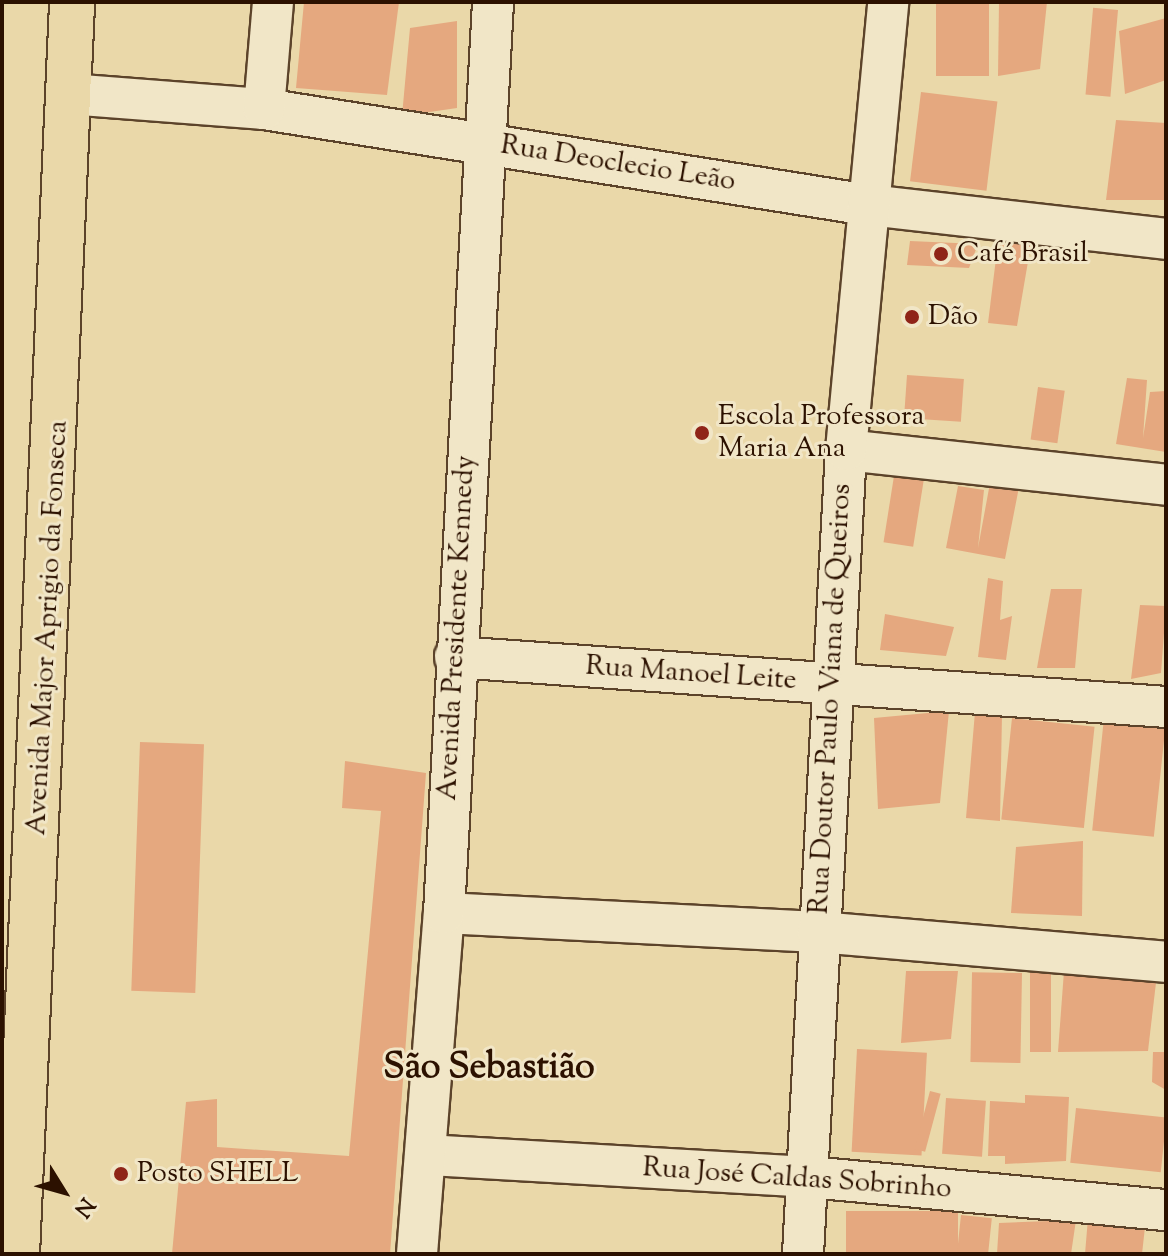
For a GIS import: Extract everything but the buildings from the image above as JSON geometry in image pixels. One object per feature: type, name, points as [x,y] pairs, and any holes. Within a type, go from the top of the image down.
[{"type":"main road","name":"Avenida Major Aprigio da Fonseca","points":[[17,1254],[72,2]]},
{"type":"street","points":[[264,109],[273,2]]},
{"type":"street","name":"Avenida Presidente Kennedy","points":[[417,1254],[428,1155],[444,913],[481,142],[493,2]]},
{"type":"street","name":"Rua Doutor Paulo Viana de Queiros","points":[[803,1254],[846,450],[888,2]]},
{"type":"street","name":"Rua Deoclecio Leão","points":[[69,94],[264,109],[868,205],[1166,239]]},
{"type":"street","points":[[846,450],[1166,485]]},
{"type":"street","name":"Rua Manoel Leite","points":[[455,657],[1166,707]]},
{"type":"street","points":[[444,913],[818,932],[1166,962]]},
{"type":"street","name":"Rua José Caldas Sobrinho","points":[[428,1155],[809,1177],[1166,1210]]},
{"type":"place","name":"Café Brasil","points":[[941,254]]},
{"type":"place","name":"Dão","points":[[912,317]]},
{"type":"place","name":"Escola Professora Maria Ana","points":[[702,433]]},
{"type":"place","name":"Posto SHELL","points":[[121,1174]]},
{"type":"district","name":"São Sebastião","points":[[489,1069]]}]
